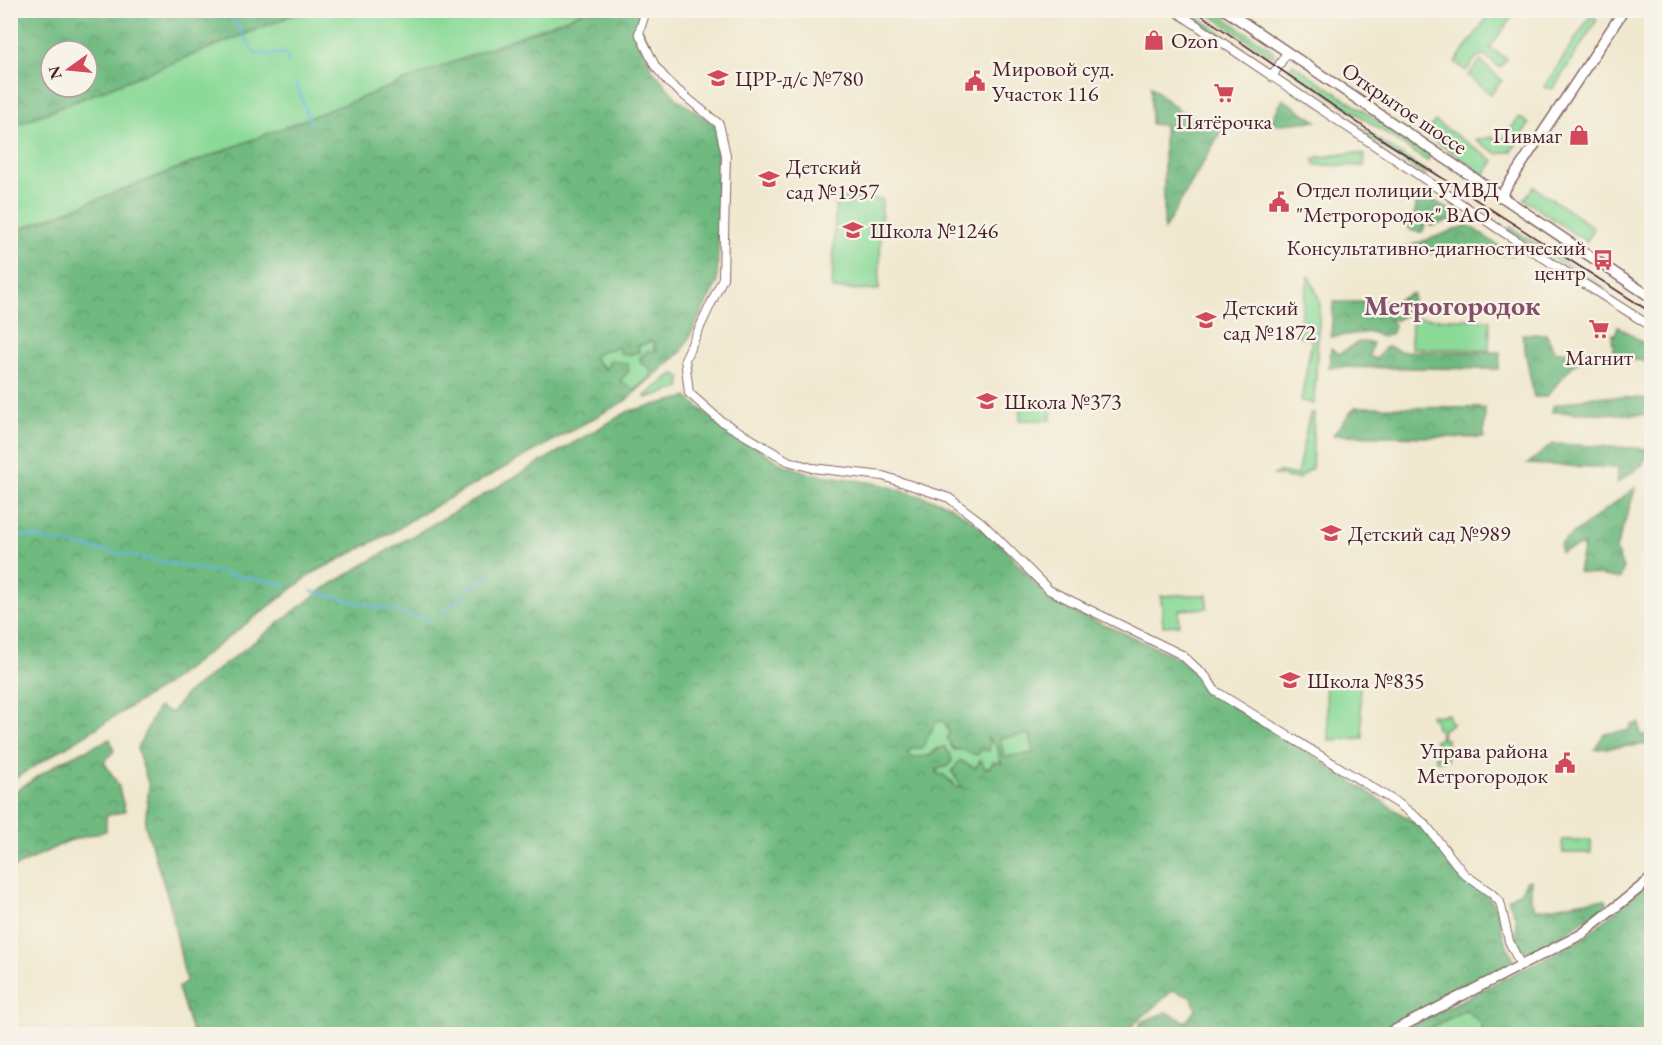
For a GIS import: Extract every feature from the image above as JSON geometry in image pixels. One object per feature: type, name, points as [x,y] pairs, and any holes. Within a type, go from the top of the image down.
[{"type":"street","points":[[646,10],[639,33],[656,66],[677,91],[719,124],[726,155],[723,278],[685,359],[689,393],[721,421],[788,461],[812,468],[883,476],[949,498],[982,523],[1049,590],[1182,655],[1206,677],[1215,691],[1399,804],[1425,824],[1464,874],[1500,902],[1509,940],[1521,966]]},
{"type":"street","points":[[1174,10],[1503,232],[1652,327]]},
{"type":"street","name":"Открытое шоссе","points":[[1225,10],[1652,298]]},
{"type":"street","points":[[1500,197],[1624,10]]},
{"type":"street","points":[[1272,77],[1287,52]]},
{"type":"street","points":[[1387,1035],[1582,934],[1652,878]]},
{"type":"green space","points":[[11,10],[303,10],[99,92],[99,39],[39,39],[39,99],[81,99],[11,127]]},
{"type":"green space","points":[[303,11],[586,11],[11,233],[10,127],[81,99],[99,99],[99,92]]},
{"type":"green space","points":[[586,11],[642,11],[635,33],[652,69],[677,99],[717,126],[719,223],[717,283],[682,351],[625,401],[417,516],[396,530],[313,573],[167,684],[11,781],[10,233]],"holes":[[[651,341],[655,344],[653,348],[658,350],[648,351],[640,357],[641,364],[649,367],[651,376],[635,390],[620,381],[629,371],[628,364],[611,360],[605,370],[593,358],[604,350],[619,348],[620,353],[628,355],[639,352],[638,346]]]},
{"type":"green space","points":[[1181,11],[1188,11],[1269,66],[1265,68]]},
{"type":"green space","points":[[1205,11],[1214,11],[1271,49],[1274,58]]},
{"type":"green space","points":[[1492,11],[1516,11],[1490,48],[1507,59],[1500,68],[1484,55],[1477,57],[1466,71],[1455,62]]},
{"type":"green space","points":[[1591,15],[1597,20],[1553,89],[1544,87]]},
{"type":"green space","points":[[1480,61],[1502,80],[1491,94],[1468,76]]},
{"type":"green space","points":[[1293,64],[1431,156],[1427,161],[1290,69]]},
{"type":"green space","points":[[1285,77],[1425,171],[1426,177],[1283,80]]},
{"type":"green space","points":[[1151,86],[1195,121],[1223,128],[1164,230],[1164,125],[1151,124]]},
{"type":"green space","points":[[1283,99],[1316,121],[1269,125]]},
{"type":"green space","points":[[1519,117],[1529,124],[1512,151],[1498,154],[1476,140],[1491,137],[1501,143]]},
{"type":"green space","points":[[1435,121],[1494,161],[1484,175],[1426,134]]},
{"type":"green space","points":[[1352,153],[1365,155],[1364,166],[1315,165],[1314,158]]},
{"type":"green space","points":[[1534,187],[1593,227],[1586,242],[1524,199]]},
{"type":"green space","points":[[1423,194],[1461,217],[1431,226],[1428,220],[1422,232],[1412,231],[1405,224],[1414,214],[1416,200]]},
{"type":"green space","points":[[836,197],[882,199],[879,290],[832,289]]},
{"type":"green space","points":[[1468,225],[1512,255],[1393,252]]},
{"type":"green space","points":[[1510,227],[1605,288],[1603,291],[1508,230]]},
{"type":"green space","points":[[1309,276],[1320,306],[1314,404],[1301,401],[1312,339],[1297,335]]},
{"type":"green space","points":[[1413,293],[1412,310],[1397,320],[1388,319],[1394,324],[1392,333],[1382,337],[1371,332],[1331,337],[1333,302],[1393,302]]},
{"type":"green space","points":[[1412,318],[1490,320],[1489,350],[1411,348]]},
{"type":"green space","points":[[1618,326],[1651,348],[1651,361],[1600,358],[1613,351],[1612,334],[1615,335]]},
{"type":"green space","points":[[1522,334],[1546,334],[1555,352],[1598,349],[1573,365],[1546,397],[1534,397]]},
{"type":"green space","points":[[651,341],[659,351],[649,367],[651,376],[635,390],[620,381],[593,358],[604,350],[619,348],[620,353],[639,352],[638,346]]},
{"type":"green space","points":[[1359,342],[1373,343],[1369,356],[1376,359],[1387,346],[1400,351],[1500,352],[1499,369],[1329,367],[1331,348],[1339,354]]},
{"type":"green space","points":[[676,374],[681,378],[680,388],[646,398],[645,396],[670,376]]},
{"type":"green space","points":[[1594,396],[1651,399],[1651,415],[1552,412],[1553,406]]},
{"type":"green space","points":[[687,397],[718,423],[782,464],[809,473],[880,484],[947,504],[998,541],[1034,582],[1062,606],[1178,658],[1203,678],[1212,695],[1228,702],[1288,739],[1424,829],[1460,876],[1490,898],[1498,913],[1504,939],[1516,965],[1376,1034],[1137,1034],[1141,1022],[1166,1012],[1186,1022],[1196,1009],[1192,998],[1173,990],[1123,1034],[193,1034],[178,988],[186,981],[170,904],[145,825],[149,786],[137,749],[158,707],[171,713],[186,694],[323,589],[629,411]],"holes":[[[944,721],[949,733],[947,739],[954,750],[963,750],[977,755],[982,750],[989,751],[990,743],[987,737],[997,746],[1001,763],[993,762],[985,769],[981,760],[975,768],[960,760],[952,772],[962,787],[957,788],[944,775],[937,774],[937,769],[946,767],[952,761],[944,746],[929,756],[913,758],[907,753],[913,748],[922,748],[936,722]],[[1030,734],[1034,753],[1004,757],[1000,738]]]},
{"type":"green space","points":[[1020,402],[1051,402],[1051,420],[1020,420]]},
{"type":"green space","points":[[1355,407],[1485,408],[1484,438],[1333,435]]},
{"type":"green space","points":[[1310,413],[1314,413],[1312,468],[1298,479],[1274,475],[1280,472],[1297,475]]},
{"type":"green space","points":[[1552,444],[1651,449],[1642,465],[1617,483],[1618,468],[1528,464]]},
{"type":"green space","points":[[1636,487],[1616,549],[1623,569],[1620,579],[1578,572],[1584,545],[1560,552],[1560,544]]},
{"type":"green space","points":[[1207,595],[1207,608],[1179,610],[1179,625],[1163,626],[1161,596]]},
{"type":"green space","points":[[1359,681],[1363,738],[1329,740],[1325,683]]},
{"type":"green space","points":[[1431,714],[1435,716],[1448,714],[1449,721],[1452,722],[1443,729],[1442,739],[1447,739],[1447,760],[1436,761],[1435,740],[1441,739],[1440,730],[1436,728],[1434,719],[1430,717]]},
{"type":"green space","points":[[936,721],[944,721],[949,733],[947,739],[954,750],[969,753],[984,735],[997,746],[1001,764],[985,769],[981,760],[975,769],[953,771],[962,787],[957,788],[952,781],[937,774],[939,747],[929,756],[913,758],[907,753],[931,731]]},
{"type":"green space","points":[[1639,723],[1641,735],[1651,735],[1651,744],[1595,749],[1604,734],[1630,730],[1631,725]]},
{"type":"green space","points":[[1030,733],[1034,753],[1004,758],[1000,738]]},
{"type":"green space","points":[[110,739],[114,751],[104,762],[118,784],[125,811],[106,816],[106,831],[68,841],[11,869],[11,794],[62,761]]},
{"type":"green space","points":[[1562,840],[1591,840],[1591,853],[1563,853]]},
{"type":"green space","points":[[1531,880],[1531,899],[1535,909],[1598,900],[1606,900],[1607,904],[1555,939],[1527,953],[1516,942],[1516,918],[1508,899],[1521,891],[1527,881]]},
{"type":"green space","points":[[1651,881],[1651,1034],[1482,1034],[1482,1024],[1466,1010],[1417,1034],[1395,1034],[1582,939]]},
{"type":"green space","points":[[1466,1010],[1482,1024],[1482,1034],[1418,1034]]},
{"type":"waterway","points":[[227,10],[256,54],[286,54],[289,64]]},
{"type":"waterway","points":[[296,84],[311,125]]},
{"type":"waterway","points":[[10,533],[286,585]]},
{"type":"waterway","points":[[442,614],[473,585],[493,572]]},
{"type":"waterway","points":[[311,591],[430,620]]},
{"type":"tram line","points":[[1194,10],[1380,138],[1652,313]]},
{"type":"place","name":"Ozon","points":[[1154,40]]},
{"type":"place","name":"ЦРР-д/с №780","points":[[718,78]]},
{"type":"place","name":"Мировой суд. Участок 116","points":[[975,81]]},
{"type":"place","name":"Пятёрочка","points":[[1224,93]]},
{"type":"place","name":"Пивмаг","points":[[1579,135]]},
{"type":"place","name":"Детский сад №1957","points":[[769,179]]},
{"type":"place","name":"Отдел полиции УМВД \"Метрогородок\" ВАО","points":[[1279,202]]},
{"type":"place","name":"Школа №1246","points":[[853,230]]},
{"type":"place","name":"Консультативно-диагностический центр","points":[[1603,260]]},
{"type":"place","name":"Детский сад №1872","points":[[1206,320]]},
{"type":"place","name":"Магнит","points":[[1599,329]]},
{"type":"place","name":"Школа №373","points":[[987,401]]},
{"type":"place","name":"Детский сад №989","points":[[1331,533]]},
{"type":"place","name":"Школа №835","points":[[1290,680]]},
{"type":"place","name":"Управа района Метрогородок","points":[[1565,763]]},
{"type":"district","name":"Метрогородок","points":[[1452,305]]}]
